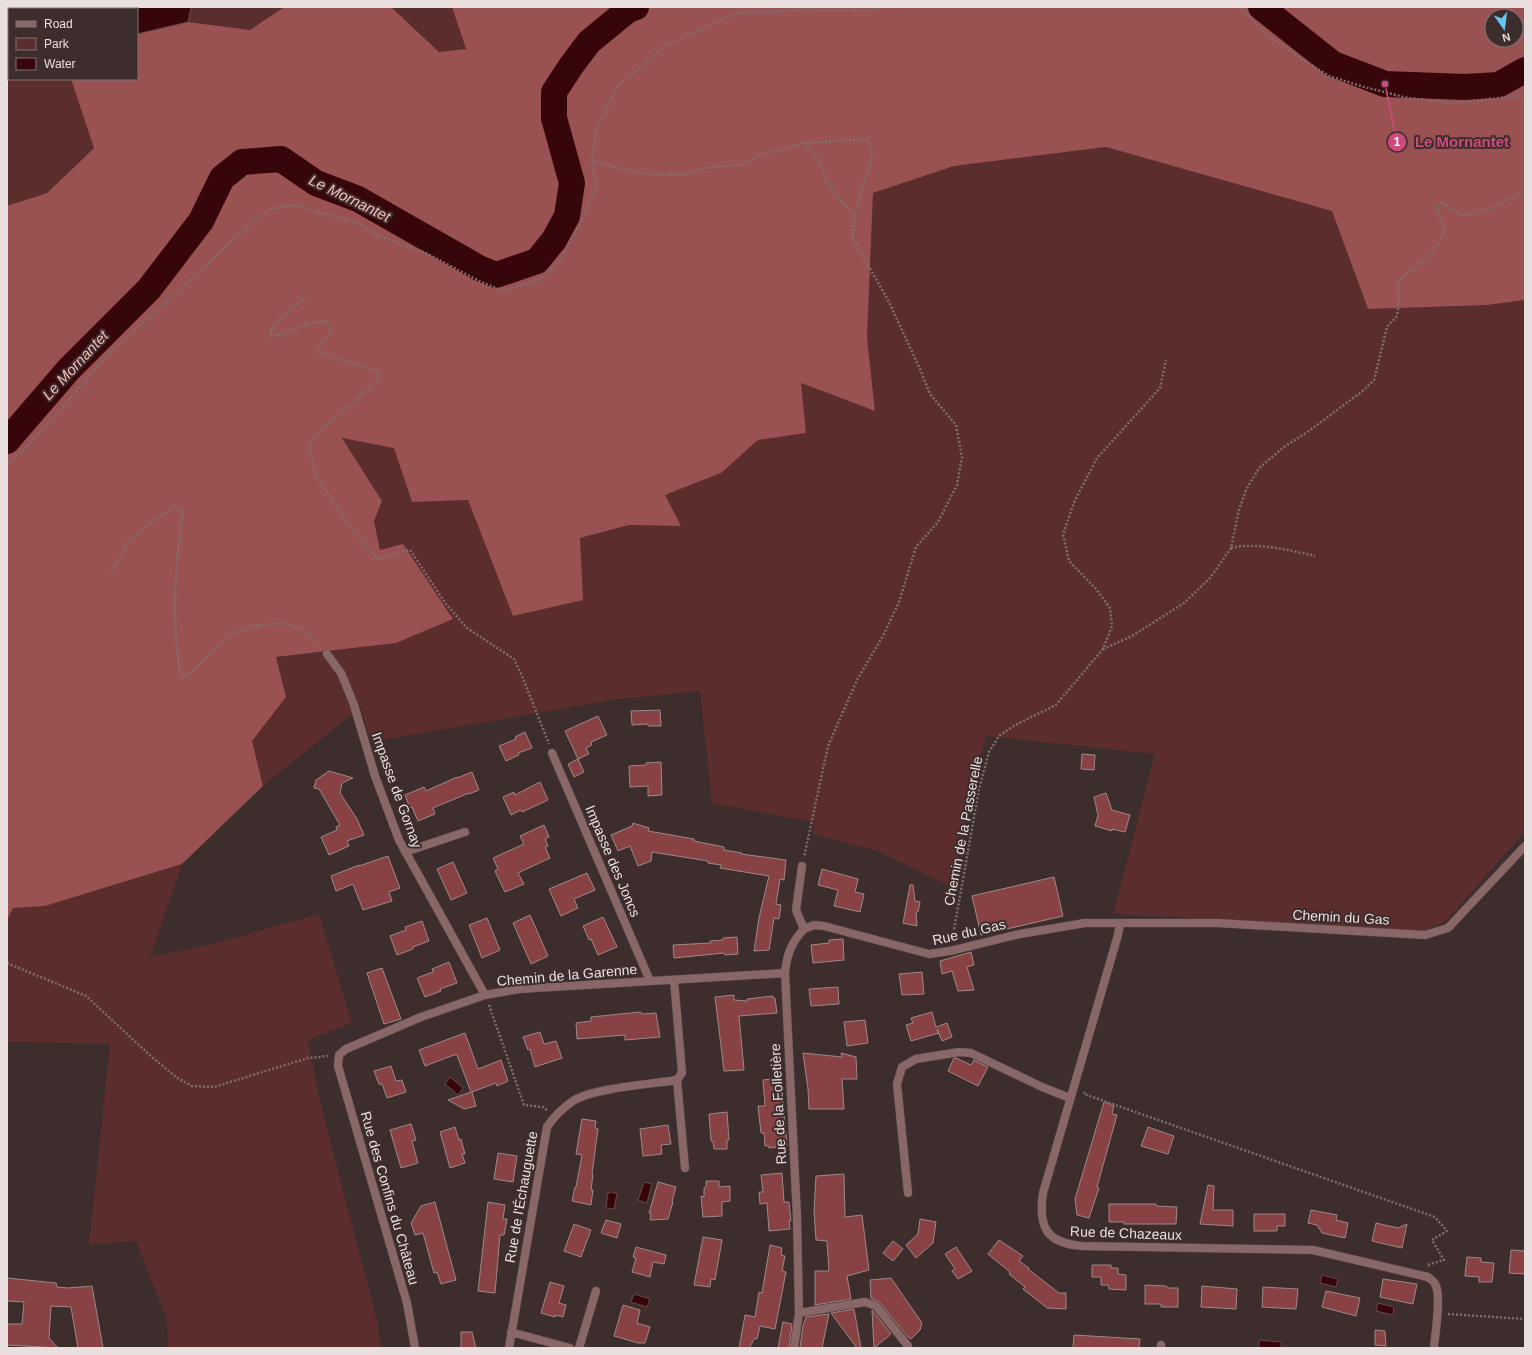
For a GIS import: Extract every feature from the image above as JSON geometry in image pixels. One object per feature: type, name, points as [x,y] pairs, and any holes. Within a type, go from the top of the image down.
[{"type":"street","name":"Impasse de Gornay","points":[[327,654],[341,673],[354,705],[375,776],[405,852],[485,995]]},
{"type":"street","name":"Impasse des Joncs","points":[[552,753],[650,981]]},
{"type":"street","points":[[405,852],[465,832]]},
{"type":"street","name":"Chemin du Gas","points":[[1120,923],[1217,923],[1425,935],[1448,928],[1525,846]]},
{"type":"street","points":[[802,866],[796,910],[804,929]]},
{"type":"street","name":"Rue du Gas","points":[[804,929],[814,925],[824,926],[929,954],[950,951],[1052,928],[1086,923],[1120,923]]},
{"type":"street","name":"Rue de Chazeaux","points":[[1120,923],[1118,935],[1078,1076],[1070,1098],[1043,1193],[1041,1206],[1042,1218],[1045,1228],[1050,1235],[1057,1241],[1069,1245],[1082,1246],[1313,1250],[1428,1277],[1435,1284]]},
{"type":"street","name":"Rue de la Folletière","points":[[794,1348],[799,1313],[797,1216],[785,973],[790,948],[796,937],[804,929]]},
{"type":"street","name":"Chemin de la Garenne","points":[[338,1055],[346,1049],[421,1017],[485,995],[519,989],[785,973]]},
{"type":"street","points":[[674,980],[682,1072],[677,1080],[685,1168]]},
{"type":"street","points":[[908,1193],[897,1084],[902,1067],[916,1059],[959,1052],[971,1053],[1042,1087],[1070,1098]]},
{"type":"street","name":"Rue des Confins du Château","points":[[338,1055],[338,1066],[407,1303],[416,1348]]},
{"type":"street","name":"Rue de l'Échauguette","points":[[509,1348],[547,1127],[554,1116],[574,1100],[595,1093],[677,1080]]},
{"type":"street","points":[[1434,1348],[1438,1314],[1438,1294],[1435,1284]]},
{"type":"street","points":[[579,1348],[596,1290]]},
{"type":"street","points":[[799,1313],[865,1302],[876,1306],[908,1346],[907,1348]]},
{"type":"street","points":[[511,1332],[570,1348]]},
{"type":"path","points":[[7,464],[22,452],[57,414],[107,355],[204,268],[241,232],[270,209],[296,205],[359,224],[379,236],[426,253],[479,282],[503,291],[541,279],[559,262],[584,217],[596,186],[592,160],[596,131],[616,87],[666,45],[737,13],[808,10],[868,11],[883,7]]},
{"type":"path","points":[[1241,7],[1263,32],[1300,58],[1329,76],[1364,87],[1408,98],[1454,103],[1525,95]]},
{"type":"path","points":[[592,160],[604,166],[649,174],[684,174],[706,168],[742,164],[760,155],[805,143],[867,139],[873,151],[855,214],[852,237],[888,300],[930,394],[956,425],[962,457],[957,485],[938,522],[916,547],[899,602],[883,636],[857,680],[828,746],[802,866]]},
{"type":"path","points":[[805,143],[820,162],[827,181],[839,199],[855,214]]},
{"type":"path","points":[[1103,649],[1132,636],[1184,603],[1210,578],[1221,560],[1231,548],[1238,510],[1246,490],[1259,468],[1284,447],[1309,431],[1364,390],[1374,380],[1387,326],[1397,316],[1399,302],[1398,282],[1433,252],[1445,231],[1437,207],[1442,202],[1460,214],[1472,215],[1510,200],[1525,190]]},
{"type":"path","points":[[307,296],[274,324],[270,336],[280,335],[308,324],[324,321],[332,327],[316,352],[380,372],[377,381],[313,438],[309,450],[317,477],[346,521],[378,560],[410,550],[446,604],[467,628],[514,659],[552,753]]},
{"type":"path","points":[[1103,649],[1112,626],[1110,608],[1096,589],[1069,561],[1063,534],[1075,500],[1097,458],[1160,388],[1166,360]]},
{"type":"path","points":[[111,572],[129,541],[153,521],[175,507],[183,512],[177,551],[174,604],[181,676],[189,675],[231,634],[253,626],[282,623],[304,630],[327,654]]},
{"type":"path","points":[[1231,548],[1244,545],[1293,551],[1315,556]]},
{"type":"path","name":"Chemin de la Passerelle","points":[[950,951],[979,790],[989,752],[999,736],[1015,725],[1056,705],[1103,649]]},
{"type":"path","points":[[7,963],[86,996],[153,1058],[176,1077],[192,1086],[214,1086],[308,1058],[338,1055]]},
{"type":"path","points":[[485,995],[524,1105],[543,1107],[554,1116]]},
{"type":"path","points":[[1086,1088],[1084,1094],[1435,1217],[1447,1231],[1432,1240],[1444,1260],[1428,1264],[1437,1276],[1435,1284]]},
{"type":"path","points":[[1438,1314],[1525,1319]]},
{"type":"green space","points":[[7,7],[69,7],[8,8],[8,80],[71,80],[94,147],[47,193],[7,206]]},
{"type":"green space","points":[[191,7],[284,7],[251,30],[188,22]]},
{"type":"green space","points":[[391,7],[452,7],[466,50],[439,52]]},
{"type":"green space","points":[[1106,147],[1332,211],[1368,309],[1487,305],[1525,300],[1525,831],[1446,921],[1423,931],[1113,914],[1155,754],[986,736],[950,886],[877,851],[813,834],[814,822],[712,803],[700,691],[612,700],[371,742],[361,707],[263,786],[252,741],[286,697],[276,657],[396,643],[374,521],[382,501],[342,438],[394,447],[412,502],[468,500],[513,616],[580,538],[629,525],[680,526],[664,495],[721,473],[758,440],[805,433],[801,383],[875,411],[867,338],[873,193],[954,166]]},
{"type":"green space","points":[[182,864],[150,957],[209,945],[319,914],[352,1023],[308,1040],[320,1102],[377,1320],[381,1348],[168,1348],[167,1320],[136,1241],[89,1245],[110,1044],[7,1042],[7,920],[13,908],[45,906]]},
{"type":"shaded area","points":[[284,7],[391,7],[439,52],[466,49],[452,7],[1525,7],[1525,300],[1487,305],[1368,309],[1332,211],[1106,147],[954,166],[873,193],[867,338],[875,411],[801,383],[806,433],[758,440],[721,473],[665,495],[681,526],[629,525],[580,538],[583,600],[513,616],[468,500],[412,502],[394,448],[342,438],[382,501],[374,521],[380,550],[403,544],[453,619],[396,643],[276,657],[286,697],[252,741],[263,786],[182,864],[45,906],[13,908],[7,920],[7,206],[47,193],[94,148],[71,80],[138,80],[138,34],[188,22],[250,30]]},
{"type":"water","points":[[191,7],[188,22],[138,34],[138,8],[69,8]]},
{"type":"water","points":[[450,1077],[463,1088],[458,1095],[445,1084]]},
{"type":"water","points":[[644,1182],[652,1184],[647,1203],[638,1200]]},
{"type":"water","points":[[612,1192],[617,1194],[614,1209],[606,1208],[608,1193]]},
{"type":"water","points":[[1322,1275],[1338,1279],[1336,1287],[1320,1283]]},
{"type":"water","points":[[634,1294],[650,1299],[647,1307],[631,1302]]},
{"type":"water","points":[[1378,1303],[1394,1307],[1393,1315],[1376,1311]]},
{"type":"water","points":[[1259,1340],[1281,1342],[1281,1348],[1259,1348]]},
{"type":"building","points":[[660,710],[661,726],[648,726],[648,724],[632,725],[631,711]]},
{"type":"building","points":[[598,716],[607,735],[591,742],[592,745],[586,748],[589,754],[578,759],[565,731]]},
{"type":"building","points":[[525,732],[532,748],[518,753],[519,755],[506,761],[499,746],[516,739],[515,737]]},
{"type":"building","points":[[1082,754],[1095,755],[1094,770],[1081,769]]},
{"type":"building","points":[[578,759],[584,772],[574,777],[568,764]]},
{"type":"building","points":[[661,762],[662,795],[648,796],[648,786],[630,787],[629,766]]},
{"type":"building","points":[[329,771],[353,778],[342,783],[340,793],[357,819],[364,835],[347,841],[349,846],[329,855],[321,837],[337,830],[336,827],[340,825],[319,789],[314,788],[316,780]]},
{"type":"building","points":[[472,772],[479,790],[433,808],[435,814],[418,821],[412,807],[410,808],[405,795],[424,787],[426,791]]},
{"type":"building","points":[[540,782],[548,800],[522,812],[521,810],[511,815],[503,797],[514,792],[515,795]]},
{"type":"building","points":[[1106,793],[1112,810],[1130,815],[1125,832],[1112,829],[1112,831],[1095,826],[1098,815],[1094,797]]},
{"type":"building","points":[[633,823],[649,828],[648,831],[694,839],[694,841],[724,847],[724,850],[742,853],[741,854],[786,860],[784,880],[780,879],[776,904],[781,905],[779,919],[774,918],[769,950],[754,951],[759,918],[769,876],[720,868],[721,865],[708,863],[708,861],[652,852],[651,861],[638,866],[630,846],[618,851],[611,835],[632,826]]},
{"type":"building","points":[[544,825],[549,837],[545,839],[548,846],[545,847],[550,858],[518,873],[524,884],[505,892],[495,871],[498,869],[493,858],[524,844],[520,836]]},
{"type":"building","points":[[388,856],[400,888],[389,892],[392,901],[363,910],[353,884],[336,891],[331,876]]},
{"type":"building","points":[[453,862],[467,893],[451,900],[437,869]]},
{"type":"building","points":[[822,869],[858,879],[855,892],[864,894],[860,912],[834,906],[838,890],[818,885]]},
{"type":"building","points":[[587,873],[595,890],[574,899],[578,908],[561,916],[549,889]]},
{"type":"building","points":[[1054,877],[1063,916],[981,935],[972,896]]},
{"type":"building","points":[[910,885],[913,885],[915,901],[920,902],[918,912],[916,912],[917,926],[903,923]]},
{"type":"building","points":[[530,915],[548,956],[531,964],[513,923]]},
{"type":"building","points":[[603,917],[617,947],[598,955],[583,926]]},
{"type":"building","points":[[487,918],[500,950],[482,958],[469,925]]},
{"type":"building","points":[[422,921],[429,941],[397,955],[390,936],[406,930],[405,927]]},
{"type":"building","points":[[737,937],[738,954],[725,955],[724,953],[674,958],[673,945],[711,943],[710,941]]},
{"type":"building","points":[[843,939],[844,960],[813,963],[811,945],[829,943],[829,940]]},
{"type":"building","points":[[971,952],[974,965],[967,967],[974,990],[958,991],[952,971],[942,974],[940,961]]},
{"type":"building","points":[[449,962],[457,983],[440,989],[441,991],[425,997],[417,978],[433,972],[432,969]]},
{"type":"building","points":[[382,968],[401,1019],[384,1024],[367,973]]},
{"type":"building","points":[[922,972],[924,994],[902,995],[899,974]]},
{"type":"building","points":[[838,987],[839,1004],[811,1006],[809,989]]},
{"type":"building","points":[[734,995],[734,1000],[747,1001],[747,999],[773,996],[773,998],[775,998],[777,1013],[739,1016],[744,1070],[724,1071],[715,997]]},
{"type":"building","points":[[640,1012],[643,1014],[656,1013],[660,1037],[625,1040],[625,1035],[577,1039],[576,1023],[591,1021],[591,1017]]},
{"type":"building","points":[[932,1012],[936,1027],[947,1023],[952,1037],[942,1041],[939,1033],[911,1041],[906,1025],[913,1023],[911,1018]]},
{"type":"building","points":[[865,1020],[868,1043],[847,1046],[844,1022]]},
{"type":"building","points":[[540,1032],[544,1044],[556,1041],[562,1058],[535,1067],[530,1049],[528,1050],[523,1037]]},
{"type":"building","points":[[465,1033],[478,1069],[501,1060],[508,1081],[497,1086],[496,1083],[472,1092],[476,1106],[464,1109],[448,1100],[471,1092],[457,1055],[425,1066],[419,1050]]},
{"type":"building","points":[[803,1053],[842,1057],[841,1053],[856,1057],[857,1079],[842,1079],[844,1109],[809,1109]]},
{"type":"building","points":[[954,1058],[971,1065],[974,1060],[988,1067],[978,1086],[948,1071]]},
{"type":"building","points":[[391,1066],[396,1081],[402,1080],[406,1092],[387,1098],[382,1084],[379,1084],[374,1071]]},
{"type":"building","points":[[781,1078],[787,1146],[769,1148],[769,1146],[765,1146],[764,1133],[761,1133],[758,1106],[765,1106],[763,1080]]},
{"type":"building","points":[[1104,1102],[1114,1105],[1112,1114],[1117,1115],[1097,1187],[1099,1188],[1089,1218],[1077,1215],[1075,1199]]},
{"type":"building","points":[[727,1112],[729,1140],[727,1140],[727,1149],[714,1149],[713,1141],[711,1141],[709,1114]]},
{"type":"building","points":[[582,1119],[596,1121],[595,1128],[598,1129],[592,1174],[591,1190],[593,1190],[591,1205],[572,1201],[582,1155],[576,1154]]},
{"type":"building","points":[[411,1124],[416,1140],[412,1141],[418,1163],[401,1168],[390,1130]]},
{"type":"building","points":[[668,1125],[671,1144],[661,1145],[662,1154],[643,1156],[640,1129]]},
{"type":"building","points":[[455,1127],[459,1140],[461,1139],[465,1154],[462,1154],[465,1163],[450,1168],[440,1132]]},
{"type":"building","points":[[1148,1127],[1174,1136],[1168,1154],[1141,1146]]},
{"type":"building","points":[[498,1153],[517,1156],[513,1182],[494,1179]]},
{"type":"building","points":[[782,1173],[784,1202],[789,1202],[791,1221],[789,1221],[790,1229],[769,1231],[767,1203],[760,1204],[759,1192],[763,1192],[761,1175]]},
{"type":"building","points":[[844,1174],[845,1217],[862,1215],[869,1270],[847,1276],[851,1299],[815,1305],[815,1271],[829,1271],[827,1241],[816,1240],[814,1211],[816,1176]]},
{"type":"building","points":[[706,1181],[719,1181],[719,1187],[730,1186],[730,1201],[722,1202],[722,1216],[703,1217],[701,1196],[704,1197]]},
{"type":"building","points":[[658,1182],[676,1187],[673,1202],[668,1219],[650,1220],[651,1213],[649,1213]]},
{"type":"building","points":[[1208,1185],[1214,1186],[1213,1210],[1233,1210],[1233,1226],[1200,1224]]},
{"type":"building","points":[[435,1202],[456,1280],[441,1284],[437,1272],[434,1273],[423,1233],[415,1235],[411,1223],[421,1206]]},
{"type":"building","points":[[488,1202],[505,1205],[503,1219],[507,1219],[504,1235],[500,1235],[495,1293],[478,1291]]},
{"type":"building","points":[[1109,1204],[1156,1204],[1156,1206],[1177,1207],[1176,1224],[1124,1224],[1124,1222],[1109,1222]]},
{"type":"building","points":[[1311,1210],[1337,1215],[1336,1220],[1348,1223],[1345,1238],[1322,1233],[1317,1225],[1308,1223]]},
{"type":"building","points":[[1254,1214],[1285,1214],[1285,1226],[1277,1226],[1277,1231],[1254,1231]]},
{"type":"building","points":[[920,1219],[936,1222],[933,1243],[916,1258],[906,1245],[918,1234]]},
{"type":"building","points":[[606,1220],[621,1224],[617,1238],[601,1233]]},
{"type":"building","points":[[1376,1223],[1398,1228],[1407,1224],[1402,1248],[1372,1241]]},
{"type":"building","points":[[574,1224],[591,1230],[581,1257],[564,1251]]},
{"type":"building","points":[[703,1237],[722,1240],[715,1280],[711,1279],[710,1287],[694,1285]]},
{"type":"building","points":[[999,1240],[1023,1256],[1019,1261],[1029,1268],[1028,1269],[1059,1293],[1066,1293],[1066,1309],[1047,1308],[1023,1289],[1025,1287],[1009,1274],[1010,1272],[988,1254]]},
{"type":"building","points":[[893,1241],[903,1249],[893,1261],[883,1253]]},
{"type":"building","points":[[770,1245],[782,1248],[781,1255],[785,1256],[782,1271],[786,1272],[775,1329],[760,1326],[757,1339],[755,1338],[749,1348],[739,1348],[745,1315],[755,1317],[759,1292],[762,1293]]},
{"type":"building","points":[[636,1247],[666,1255],[664,1264],[653,1262],[650,1277],[632,1272],[636,1258],[633,1257]]},
{"type":"building","points":[[956,1247],[972,1271],[958,1279],[952,1271],[955,1269],[945,1254]]},
{"type":"building","points":[[1511,1250],[1525,1251],[1525,1274],[1509,1273]]},
{"type":"building","points":[[1467,1257],[1481,1258],[1481,1262],[1494,1263],[1492,1282],[1479,1282],[1479,1277],[1465,1276]]},
{"type":"building","points":[[1092,1265],[1111,1265],[1111,1268],[1118,1268],[1118,1274],[1126,1275],[1126,1290],[1109,1289],[1108,1285],[1101,1285],[1101,1277],[1092,1277]]},
{"type":"building","points":[[7,1278],[56,1283],[57,1287],[68,1288],[92,1286],[103,1348],[78,1348],[71,1307],[51,1306],[49,1338],[58,1348],[7,1345],[7,1324],[22,1324],[24,1302],[7,1301]]},
{"type":"building","points":[[891,1278],[922,1323],[920,1330],[911,1339],[880,1303],[871,1298],[870,1280]]},
{"type":"building","points":[[1383,1279],[1417,1284],[1413,1304],[1380,1297]]},
{"type":"building","points":[[550,1282],[564,1286],[559,1303],[566,1305],[563,1317],[555,1315],[555,1317],[541,1313]]},
{"type":"building","points":[[1145,1285],[1178,1288],[1178,1307],[1161,1307],[1161,1304],[1145,1304]]},
{"type":"building","points":[[1202,1286],[1237,1289],[1236,1309],[1201,1307]]},
{"type":"building","points":[[1263,1287],[1298,1289],[1296,1309],[1262,1307]]},
{"type":"building","points":[[1326,1291],[1360,1298],[1356,1316],[1322,1307]]},
{"type":"building","points":[[623,1305],[640,1310],[637,1323],[650,1327],[645,1343],[638,1343],[614,1336]]},
{"type":"building","points":[[854,1309],[861,1348],[857,1348],[831,1313]]},
{"type":"building","points":[[872,1310],[891,1334],[874,1348]]},
{"type":"building","points":[[829,1314],[822,1348],[800,1348],[803,1326],[806,1317]]},
{"type":"building","points":[[783,1322],[792,1324],[789,1348],[778,1348]]},
{"type":"building","points":[[1375,1330],[1385,1331],[1386,1346],[1375,1345]]},
{"type":"building","points":[[461,1332],[472,1332],[476,1348],[461,1348]]},
{"type":"building","points":[[1074,1335],[1140,1339],[1139,1348],[1073,1348]]},
{"type":"waterway","name":"Le Mornantet","points":[[7,441],[69,369],[149,289],[201,221],[222,178],[242,162],[281,159],[316,183],[358,199],[479,268],[496,275],[537,261],[554,240],[567,216],[572,183],[554,118],[554,92],[589,42],[628,10],[636,7]]},
{"type":"waterway","name":"Le Mornantet","points":[[1261,7],[1333,64],[1385,84],[1465,87],[1498,85],[1525,70]]},
{"type":"place","name":"Le Mornantet","points":[[1385,84]]}]
